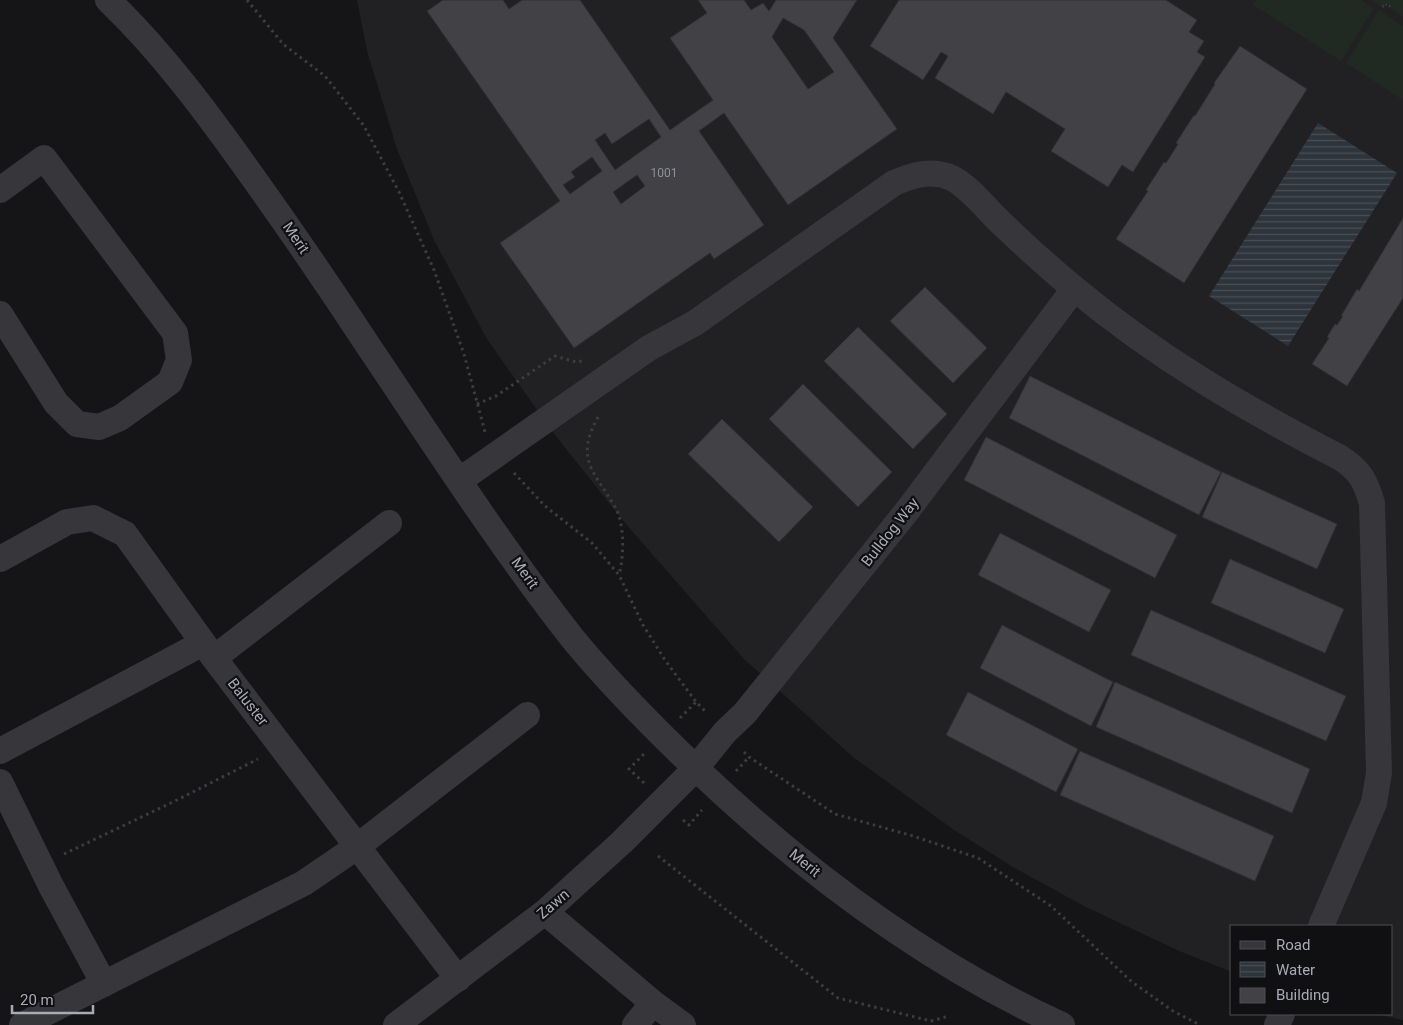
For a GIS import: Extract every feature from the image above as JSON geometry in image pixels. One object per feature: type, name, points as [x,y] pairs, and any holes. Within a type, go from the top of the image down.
[{"type":"street","name":"Merit","points":[[108,0],[206,110],[290,229],[521,568],[575,640],[609,680],[696,768],[745,814],[840,891],[948,964],[1030,1010],[1062,1025]]},
{"type":"street","points":[[0,190],[44,158],[175,333],[179,360],[170,382],[120,418],[99,427],[77,424],[56,403],[0,314]]},
{"type":"street","points":[[460,480],[649,348],[696,323],[894,183],[912,175],[926,173],[952,179],[965,188],[1019,240],[1074,288],[1136,337],[1184,370],[1246,408],[1339,457],[1360,474],[1367,487],[1372,503],[1379,773],[1374,803],[1321,925]]},
{"type":"street","name":"Bulldog Way","points":[[696,768],[725,732],[745,713],[907,511],[1074,288]]},
{"type":"street","name":"Baluster","points":[[0,559],[67,522],[93,518],[125,534],[208,650],[458,979]]},
{"type":"street","points":[[0,751],[208,650],[389,523]]},
{"type":"street","points":[[22,1025],[304,883],[358,846],[527,715]]},
{"type":"street","name":"Zawn","points":[[396,1025],[545,912],[622,842],[696,768]]},
{"type":"street","points":[[0,782],[41,866],[104,984]]},
{"type":"street","points":[[545,912],[652,1003],[683,1025]]},
{"type":"street","points":[[635,1025],[652,1003]]},
{"type":"path","points":[[247,0],[284,44],[326,76],[364,126],[399,192],[434,270],[464,354],[487,437],[516,476],[545,506],[592,543],[619,575],[643,625],[665,660],[696,702],[749,757],[835,814],[913,836],[978,858],[1051,906],[1132,982],[1173,1011],[1200,1025]]},
{"type":"path","points":[[477,404],[496,396],[555,356],[576,362],[582,361],[599,382],[607,400],[590,431],[586,452],[593,473],[616,509],[623,543],[623,559],[619,575]]},
{"type":"path","points":[[41,866],[175,802],[282,746]]},
{"type":"path","points":[[658,856],[838,998],[931,1021],[948,1016]]},
{"type":"shaded area","points":[[357,0],[1403,0],[1403,1020],[1380,1015],[1393,1015],[1393,925],[1230,925],[1230,971],[1179,951],[1084,906],[1013,867],[954,830],[853,757],[743,658],[625,523],[551,430],[487,339],[434,240],[397,149],[367,51]]},
{"type":"green space","points":[[1256,0],[1361,0],[1374,8],[1341,61],[1253,5]]},
{"type":"green space","points":[[1371,0],[1403,0],[1403,16],[1386,5],[1384,8]]},
{"type":"green space","points":[[1379,10],[1403,26],[1403,100],[1346,63]]},
{"type":"water","points":[[1318,123],[1397,173],[1288,346],[1209,296]]},
{"type":"building","points":[[443,0],[503,0],[509,9],[522,0],[580,0],[670,130],[713,100],[670,38],[707,13],[698,0],[744,0],[751,10],[763,3],[769,11],[776,0],[857,0],[833,38],[897,129],[788,205],[724,113],[699,131],[764,225],[714,259],[710,253],[574,348],[500,243],[560,201],[427,11]],"holes":[[[783,18],[804,30],[834,72],[808,89],[772,37]],[[649,119],[661,137],[615,170],[595,140],[605,133],[612,144]],[[592,157],[602,171],[570,194],[563,185],[575,177],[571,172]],[[637,175],[645,186],[621,204],[613,192]]]},
{"type":"building","points":[[899,0],[1166,0],[1197,20],[1189,32],[1204,41],[1197,52],[1205,57],[1133,172],[1122,165],[1108,187],[1051,151],[1065,129],[1006,92],[993,114],[935,78],[948,56],[941,52],[923,80],[870,46]]},
{"type":"building","points":[[1240,46],[1307,89],[1184,283],[1116,239],[1148,191],[1146,190],[1164,162],[1166,163],[1178,144],[1176,143],[1195,116],[1214,83]]},
{"type":"building","points":[[1403,218],[1403,298],[1347,386],[1312,364],[1329,338],[1327,337],[1335,324],[1337,325],[1343,316],[1341,316],[1357,289],[1359,291]]},
{"type":"building","points":[[925,287],[987,348],[953,383],[890,321]]},
{"type":"building","points":[[858,327],[947,414],[913,449],[824,361]]},
{"type":"building","points":[[1030,376],[1221,472],[1199,515],[1009,418]]},
{"type":"building","points":[[803,384],[892,472],[858,507],[769,419]]},
{"type":"building","points":[[722,419],[813,507],[779,542],[688,454]]},
{"type":"building","points":[[986,437],[1177,535],[1155,578],[964,480]]},
{"type":"building","points":[[1222,472],[1337,524],[1317,569],[1202,517]]},
{"type":"building","points":[[1000,533],[1111,590],[1089,632],[978,575]]},
{"type":"building","points":[[1230,559],[1344,609],[1325,653],[1211,603]]},
{"type":"building","points":[[1151,610],[1346,696],[1326,741],[1131,655]]},
{"type":"building","points":[[1002,625],[1113,682],[1091,726],[980,668]]},
{"type":"building","points":[[1115,682],[1310,769],[1292,813],[1096,727]]},
{"type":"building","points":[[968,692],[1078,749],[1056,792],[946,735]]},
{"type":"building","points":[[1080,751],[1274,836],[1255,881],[1060,795]]}]
